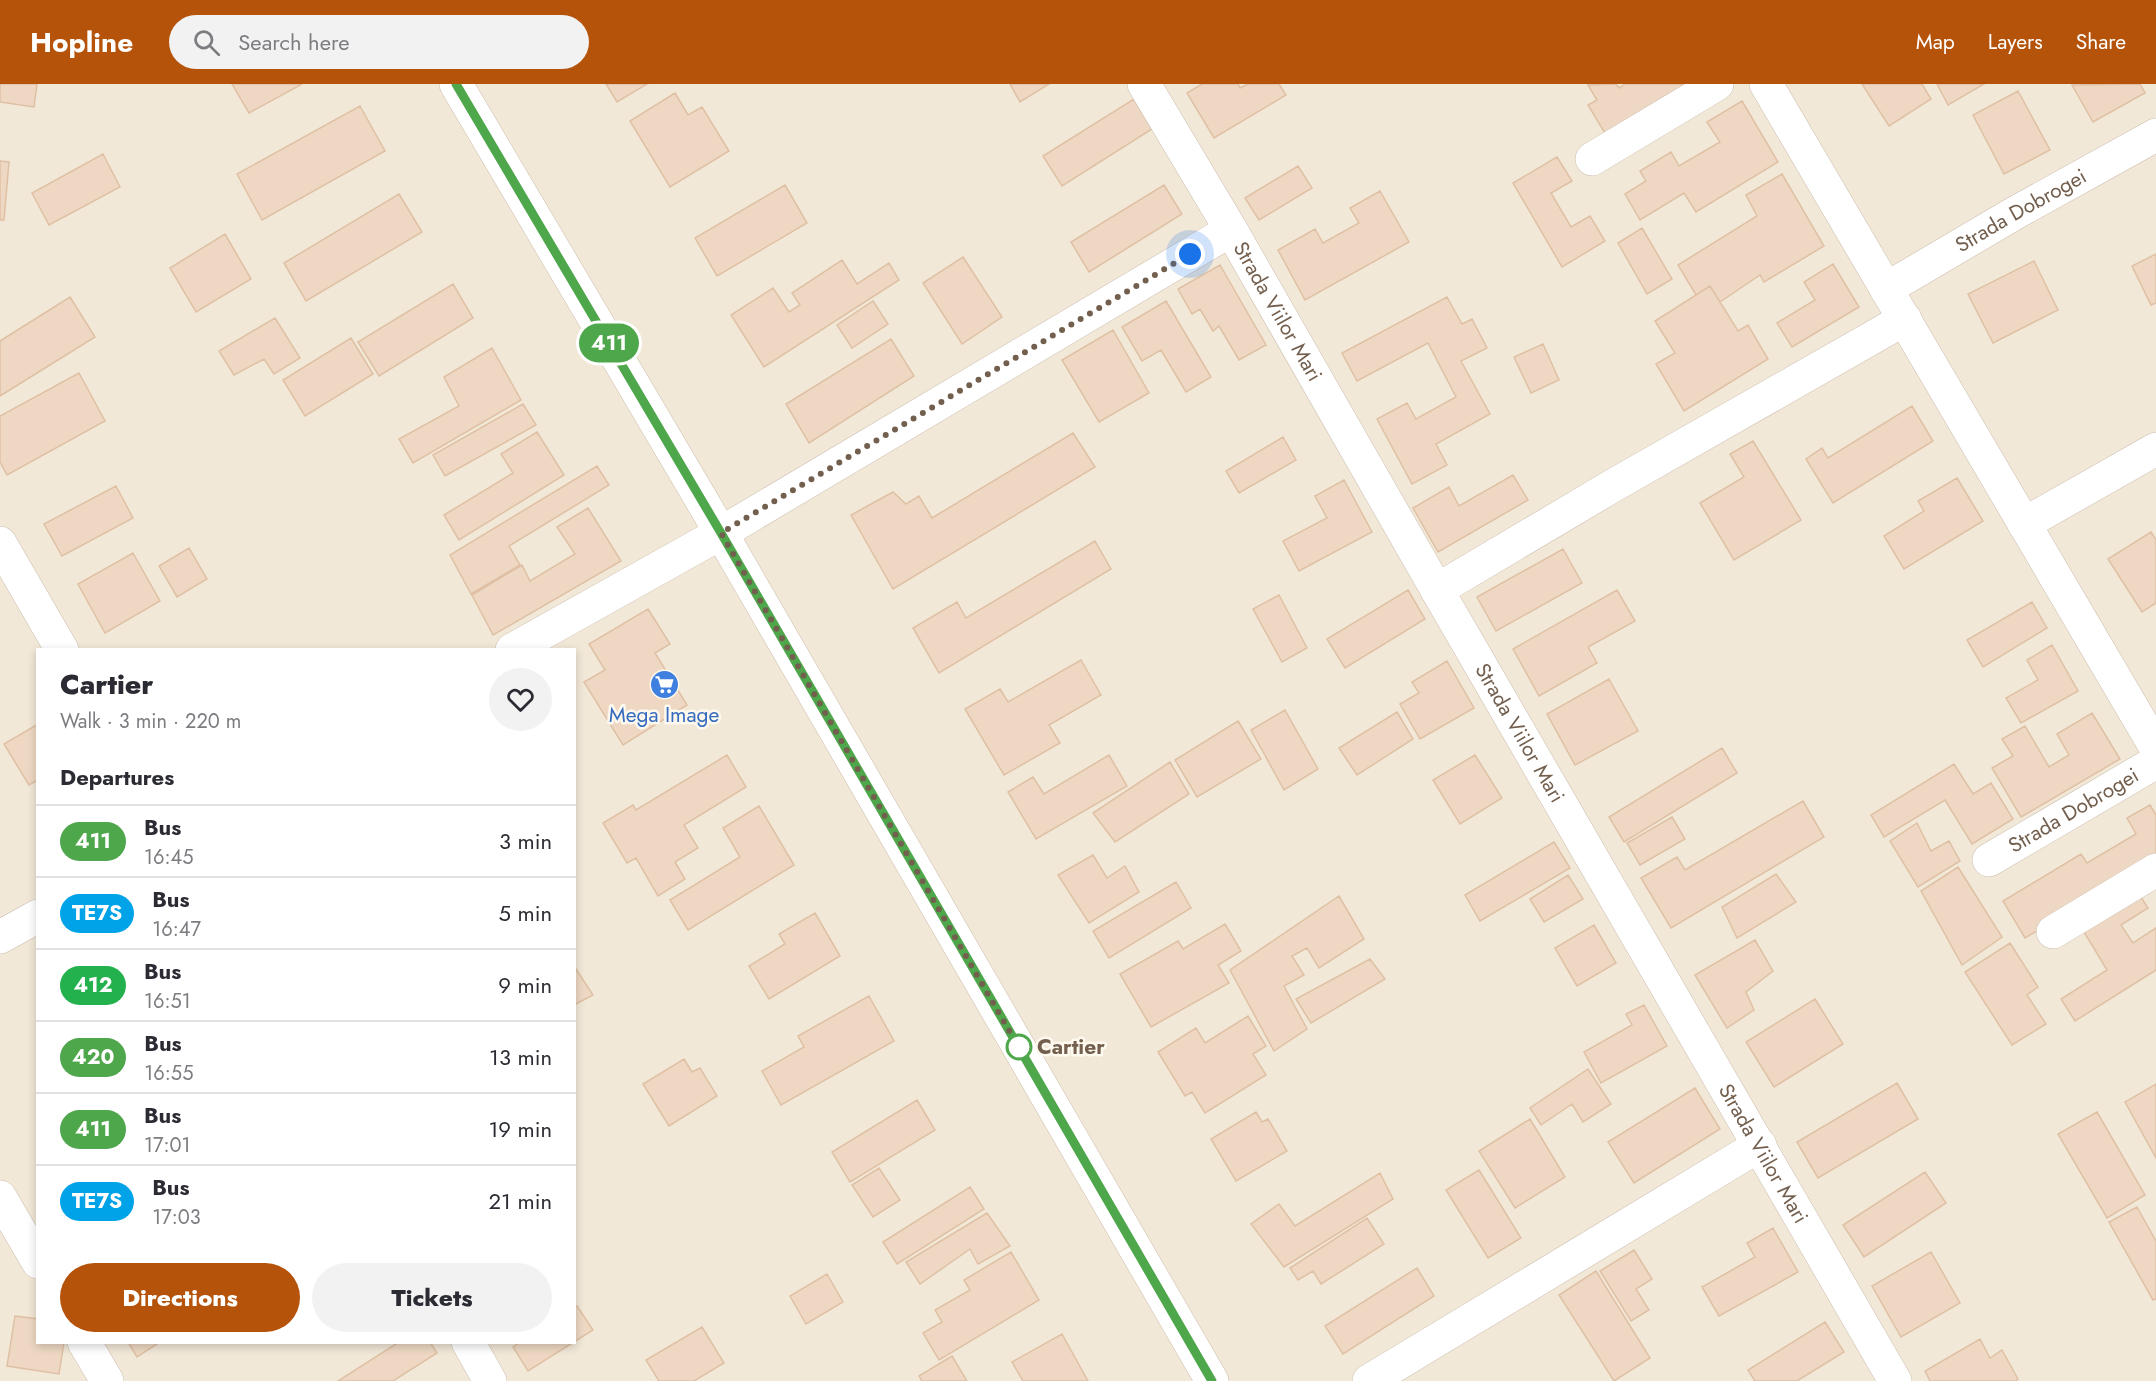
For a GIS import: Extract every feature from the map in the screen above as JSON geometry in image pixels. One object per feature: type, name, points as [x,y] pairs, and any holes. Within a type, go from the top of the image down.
[{"type":"street","points":[[456,84],[721,533],[1212,1381]]},
{"type":"street","points":[[1592,159],[1718,84]]},
{"type":"street","name":"Strada Dobrogei","points":[[1766,84],[2156,748]]},
{"type":"street","name":"Strada Viilor Mari","points":[[1146,85],[1895,1381]]},
{"type":"street","name":"Strada Dobrogei","points":[[1886,289],[2015,213],[2156,135]]},
{"type":"street","points":[[516,648],[721,533],[1231,230]]},
{"type":"street","points":[[1437,590],[1614,485],[1905,319]]},
{"type":"street","points":[[2024,524],[2156,449]]},
{"type":"street","points":[[0,543],[61,648]]},
{"type":"street","name":"Strada Dobrogei","points":[[1989,860],[2156,762]]},
{"type":"street","points":[[2053,932],[2156,870]]},
{"type":"street","points":[[0,937],[36,917]]},
{"type":"street","points":[[1369,1381],[1760,1145]]},
{"type":"street","points":[[0,1197],[36,1259]]},
{"type":"street","points":[[85,1344],[106,1381]]},
{"type":"street","points":[[469,1344],[490,1381]]},
{"type":"shaded area","points":[[0,84],[2156,84],[2156,1381],[0,1381]]},
{"type":"building","points":[[0,84],[37,84],[34,107],[0,102]]},
{"type":"building","points":[[232,84],[302,84],[249,113]]},
{"type":"building","points":[[606,84],[647,84],[617,102]]},
{"type":"building","points":[[1010,84],[1049,84],[1020,102]]},
{"type":"building","points":[[1202,84],[1238,84],[1240,88],[1248,84],[1279,84],[1286,95],[1214,138],[1187,93]]},
{"type":"building","points":[[1616,84],[1619,88],[1625,84],[1692,84],[1606,135],[1588,105],[1597,100],[1588,85]]},
{"type":"building","points":[[1862,84],[1922,84],[1931,99],[1889,126]]},
{"type":"building","points":[[1937,84],[1984,84],[1948,105]]},
{"type":"building","points":[[2140,84],[2145,93],[2093,122],[2072,85]]},
{"type":"building","points":[[2018,91],[2050,150],[2004,174],[1973,115]]},
{"type":"building","points":[[675,93],[688,115],[702,107],[729,151],[670,187],[630,121]]},
{"type":"building","points":[[1134,99],[1152,129],[1062,186],[1043,156]]},
{"type":"building","points":[[1742,101],[1778,162],[1696,212],[1684,193],[1640,220],[1625,194],[1646,181],[1640,171],[1671,152],[1679,166],[1720,142],[1707,122]]},
{"type":"building","points":[[360,106],[385,151],[262,220],[237,174]]},
{"type":"building","points":[[103,154],[120,187],[49,225],[32,193]]},
{"type":"building","points":[[1557,157],[1572,181],[1551,193],[1571,227],[1590,216],[1605,241],[1562,267],[1513,183]]},
{"type":"building","points":[[0,161],[9,162],[4,220],[0,220]]},
{"type":"building","points":[[1298,166],[1312,188],[1259,220],[1245,198]]},
{"type":"building","points":[[1782,174],[1824,246],[1764,282],[1760,275],[1720,302],[1710,286],[1696,295],[1678,265],[1757,216],[1746,195]]},
{"type":"building","points":[[785,185],[807,223],[717,276],[695,238]]},
{"type":"building","points":[[1164,185],[1182,214],[1089,272],[1071,242]]},
{"type":"building","points":[[1380,191],[1409,242],[1305,300],[1278,250],[1315,229],[1323,243],[1359,223],[1350,208]]},
{"type":"building","points":[[399,194],[422,232],[306,301],[284,263]]},
{"type":"building","points":[[1642,228],[1672,279],[1647,294],[1618,243]]},
{"type":"building","points":[[225,234],[251,279],[196,312],[170,268]]},
{"type":"building","points":[[2156,254],[2156,303],[2151,305],[2132,266]]},
{"type":"building","points":[[963,257],[1002,317],[962,344],[923,283]]},
{"type":"building","points":[[842,260],[857,284],[889,263],[899,280],[764,367],[731,315],[773,288],[789,312],[800,305],[792,293]]},
{"type":"building","points":[[2034,261],[2058,310],[1993,343],[1968,294]]},
{"type":"building","points":[[1833,264],[1859,307],[1792,347],[1777,323],[1815,300],[1804,282]]},
{"type":"building","points":[[1220,265],[1266,345],[1239,360],[1219,326],[1213,331],[1200,309],[1192,314],[1178,289]]},
{"type":"building","points":[[453,284],[473,318],[379,376],[358,342]]},
{"type":"building","points":[[1710,286],[1738,331],[1748,325],[1768,359],[1684,411],[1656,364],[1675,353],[1655,321]]},
{"type":"building","points":[[70,297],[95,337],[0,396],[0,341]]},
{"type":"building","points":[[1447,297],[1462,324],[1472,319],[1487,348],[1461,361],[1490,414],[1436,444],[1447,465],[1412,484],[1377,419],[1407,403],[1416,419],[1456,397],[1428,343],[1357,381],[1342,353]]},
{"type":"building","points":[[873,301],[888,324],[852,348],[837,325]]},
{"type":"building","points":[[1166,301],[1211,377],[1186,392],[1161,350],[1142,361],[1122,327]]},
{"type":"building","points":[[275,318],[300,358],[274,374],[264,359],[234,375],[219,351]]},
{"type":"building","points":[[1113,330],[1149,393],[1099,422],[1062,360]]},
{"type":"building","points":[[351,338],[373,374],[305,416],[283,380]]},
{"type":"building","points":[[891,339],[914,376],[809,443],[786,404]]},
{"type":"building","points":[[1543,344],[1559,380],[1531,393],[1514,357]]},
{"type":"building","points":[[492,348],[521,400],[413,463],[399,439],[459,406],[444,377]]},
{"type":"building","points":[[79,373],[105,421],[7,475],[0,462],[0,416]]},
{"type":"building","points":[[523,404],[536,425],[445,476],[433,455]]},
{"type":"building","points":[[1912,406],[1933,441],[1833,503],[1806,459],[1822,448],[1828,458]]},
{"type":"building","points":[[537,432],[564,475],[459,540],[444,515],[513,473],[501,454]]},
{"type":"building","points":[[1073,433],[1095,467],[893,589],[851,515],[893,492],[906,504],[919,496],[932,518]]},
{"type":"building","points":[[1283,437],[1296,460],[1239,493],[1226,471]]},
{"type":"building","points":[[1753,441],[1801,520],[1734,560],[1700,503],[1744,477],[1730,454]]},
{"type":"building","points":[[597,466],[609,485],[509,546],[520,565],[471,594],[450,555]]},
{"type":"building","points":[[1513,475],[1528,500],[1438,552],[1413,508],[1449,487],[1459,506]]},
{"type":"building","points":[[1957,478],[1983,521],[1904,569],[1884,536],[1924,511],[1918,501]]},
{"type":"building","points":[[1344,480],[1372,532],[1299,571],[1283,541],[1327,518],[1315,496]]},
{"type":"building","points":[[116,486],[133,518],[62,556],[44,524]]},
{"type":"building","points":[[588,508],[621,561],[493,635],[472,595],[522,565],[530,581],[575,554],[557,527]]},
{"type":"building","points":[[2151,532],[2156,540],[2156,603],[2142,612],[2108,559]]},
{"type":"building","points":[[1095,541],[1111,569],[939,673],[913,628],[957,602],[966,618]]},
{"type":"building","points":[[189,548],[207,579],[177,597],[159,566]]},
{"type":"building","points":[[1563,549],[1582,583],[1496,631],[1477,597]]},
{"type":"building","points":[[133,553],[160,601],[105,633],[78,584]]},
{"type":"building","points":[[1408,590],[1425,619],[1345,668],[1327,639]]},
{"type":"building","points":[[1617,590],[1635,621],[1588,647],[1597,663],[1539,696],[1513,649]]},
{"type":"building","points":[[1279,595],[1307,648],[1282,662],[1253,609]]},
{"type":"building","points":[[2032,602],[2047,628],[1983,667],[1967,640]]},
{"type":"building","points":[[648,609],[670,644],[655,653],[687,705],[623,745],[584,682],[605,670],[589,644]]},
{"type":"building","points":[[2052,645],[2078,691],[2021,723],[2006,698],[2038,680],[2027,660]]},
{"type":"building","points":[[1081,660],[1101,695],[1049,725],[1060,743],[1004,775],[965,709],[1000,689],[1008,702]]},
{"type":"building","points":[[1447,661],[1474,708],[1420,739],[1400,704],[1419,693],[1412,682]]},
{"type":"building","points":[[1609,679],[1638,731],[1575,765],[1547,714]]},
{"type":"building","points":[[1285,710],[1318,769],[1284,790],[1251,730]]},
{"type":"building","points":[[1397,712],[1413,739],[1357,775],[1339,748]]},
{"type":"building","points":[[2092,713],[2120,759],[2021,817],[1992,768],[2013,756],[2002,739],[2025,726],[2049,767],[2069,755],[2057,734]]},
{"type":"building","points":[[1238,721],[1261,759],[1197,797],[1175,760]]},
{"type":"building","points":[[36,725],[36,781],[29,785],[4,744]]},
{"type":"building","points":[[1722,748],[1737,773],[1624,842],[1609,817]]},
{"type":"building","points":[[727,755],[746,787],[684,825],[698,848],[675,862],[685,879],[658,896],[636,858],[627,863],[603,823],[633,805],[636,810]]},
{"type":"building","points":[[1109,755],[1127,786],[1036,839],[1008,792],[1033,777],[1044,794]]},
{"type":"building","points":[[1475,755],[1502,798],[1460,824],[1433,780]]},
{"type":"building","points":[[1170,762],[1189,794],[1115,842],[1093,813]]},
{"type":"building","points":[[1954,764],[1973,794],[1991,783],[2013,819],[1972,844],[1945,800],[1884,837],[1871,815]]},
{"type":"building","points":[[1803,801],[1824,837],[1671,928],[1641,878],[1677,857],[1685,870]]},
{"type":"building","points":[[2150,805],[2156,815],[2156,859],[2025,938],[2003,901],[2081,854],[2087,863],[2136,834],[2127,818]]},
{"type":"building","points":[[759,806],[794,865],[688,930],[670,900],[740,857],[723,828]]},
{"type":"building","points":[[1672,817],[1685,839],[1640,865],[1627,843]]},
{"type":"building","points":[[1917,823],[1931,851],[1949,841],[1960,861],[1918,887],[1890,841]]},
{"type":"building","points":[[1554,842],[1570,868],[1480,921],[1465,895]]},
{"type":"building","points":[[1093,855],[1107,878],[1125,866],[1139,892],[1089,923],[1058,875]]},
{"type":"building","points":[[1958,867],[2002,937],[1962,965],[1921,891]]},
{"type":"building","points":[[1776,874],[1796,902],[1737,938],[1722,907]]},
{"type":"building","points":[[1568,875],[1583,899],[1544,922],[1530,899]]},
{"type":"building","points":[[1176,882],[1191,908],[1109,958],[1093,931]]},
{"type":"building","points":[[2137,891],[2148,908],[2121,925],[2133,943],[2156,928],[2156,970],[2075,1021],[2061,999],[2107,970],[2081,927]]},
{"type":"building","points":[[1339,896],[1364,939],[1319,968],[1307,948],[1292,956],[1304,975],[1284,986],[1307,1029],[1274,1051],[1230,970]]},
{"type":"building","points":[[815,913],[840,956],[769,999],[749,966],[785,944],[779,934]]},
{"type":"building","points":[[1225,924],[1241,951],[1218,965],[1229,983],[1151,1027],[1120,974],[1178,941],[1183,949]]},
{"type":"building","points":[[1594,925],[1616,963],[1577,986],[1555,948]]},
{"type":"building","points":[[1755,940],[1773,971],[1746,992],[1754,1010],[1727,1028],[1695,975]]},
{"type":"building","points":[[2010,943],[2038,987],[2027,995],[2046,1024],[2012,1045],[1965,972]]},
{"type":"building","points":[[1370,959],[1385,979],[1311,1023],[1296,999]]},
{"type":"building","points":[[576,969],[593,995],[576,1004]]},
{"type":"building","points":[[869,996],[894,1041],[781,1105],[762,1071],[804,1047],[798,1036]]},
{"type":"building","points":[[1815,999],[1843,1044],[1774,1087],[1746,1042]]},
{"type":"building","points":[[1644,1005],[1667,1046],[1601,1083],[1584,1052],[1632,1025],[1626,1014]]},
{"type":"building","points":[[1248,1016],[1266,1046],[1253,1054],[1266,1075],[1205,1113],[1192,1092],[1185,1096],[1158,1052],[1196,1028],[1205,1043]]},
{"type":"building","points":[[684,1059],[692,1072],[700,1068],[717,1096],[669,1126],[643,1084]]},
{"type":"building","points":[[1588,1069],[1611,1104],[1583,1122],[1572,1104],[1541,1125],[1530,1108]]},
{"type":"building","points":[[1897,1083],[1918,1119],[1818,1178],[1797,1142]]},
{"type":"building","points":[[2156,1084],[2156,1158],[2125,1102]]},
{"type":"building","points":[[1695,1088],[1720,1129],[1634,1183],[1608,1142]]},
{"type":"building","points":[[917,1100],[935,1130],[850,1182],[832,1152]]},
{"type":"building","points":[[1256,1112],[1262,1122],[1268,1119],[1287,1151],[1236,1181],[1211,1139]]},
{"type":"building","points":[[2097,1112],[2145,1195],[2107,1218],[2058,1134]]},
{"type":"building","points":[[1530,1119],[1565,1177],[1515,1208],[1479,1151]]},
{"type":"building","points":[[879,1168],[900,1200],[873,1217],[852,1185]]},
{"type":"building","points":[[1479,1170],[1521,1238],[1488,1258],[1446,1190]]},
{"type":"building","points":[[1925,1172],[1946,1203],[1864,1257],[1843,1225]]},
{"type":"building","points":[[1380,1173],[1393,1199],[1284,1267],[1251,1224],[1279,1204],[1295,1226]]},
{"type":"building","points":[[970,1187],[984,1209],[897,1264],[883,1242]]},
{"type":"building","points":[[2137,1207],[2156,1241],[2156,1299],[2153,1300],[2109,1222]]},
{"type":"building","points":[[987,1213],[1010,1246],[978,1264],[970,1249],[920,1284],[906,1262]]},
{"type":"building","points":[[1367,1218],[1384,1244],[1321,1284],[1313,1271],[1298,1280],[1290,1268]]},
{"type":"building","points":[[1773,1228],[1798,1272],[1719,1316],[1702,1287],[1755,1257],[1747,1243]]},
{"type":"building","points":[[1634,1250],[1652,1279],[1636,1289],[1649,1310],[1631,1321],[1600,1271]]},
{"type":"building","points":[[1011,1252],[1039,1300],[939,1360],[923,1333],[942,1322],[935,1310],[970,1290],[964,1280]]},
{"type":"building","points":[[1931,1252],[1960,1303],[1901,1337],[1872,1286]]},
{"type":"building","points":[[1417,1268],[1434,1296],[1343,1354],[1325,1326]]},
{"type":"building","points":[[1596,1271],[1650,1358],[1614,1381],[1559,1295]]},
{"type":"building","points":[[827,1274],[843,1302],[806,1324],[790,1296]]},
{"type":"building","points":[[576,1306],[593,1330],[576,1341]]},
{"type":"building","points":[[15,1316],[36,1319],[36,1344],[64,1344],[59,1374],[7,1366]]},
{"type":"building","points":[[1825,1322],[1844,1352],[1797,1381],[1755,1381],[1748,1370]]},
{"type":"building","points":[[702,1327],[724,1363],[694,1381],[659,1381],[646,1360]]},
{"type":"building","points":[[1062,1334],[1088,1381],[1023,1381],[1012,1362]]},
{"type":"building","points":[[1980,1339],[1990,1358],[2002,1350],[2018,1379],[2016,1381],[1930,1381],[1925,1371]]},
{"type":"building","points":[[129,1344],[157,1344],[137,1357]]},
{"type":"building","points":[[396,1344],[431,1344],[437,1353],[393,1381],[338,1381]]},
{"type":"building","points":[[517,1344],[571,1344],[528,1371],[513,1347]]},
{"type":"building","points":[[952,1356],[967,1381],[922,1381],[919,1376]]},
{"type":"bus line","name":"411","points":[[456,84],[721,533],[1212,1381]]},
{"type":"place","name":"Mega Image","points":[[664,684]]},
{"type":"place","name":"Cartier","points":[[1019,1047]]},
{"type":"route","points":[[1019,1047],[1022,1053],[721,533],[1190,254]]}]
